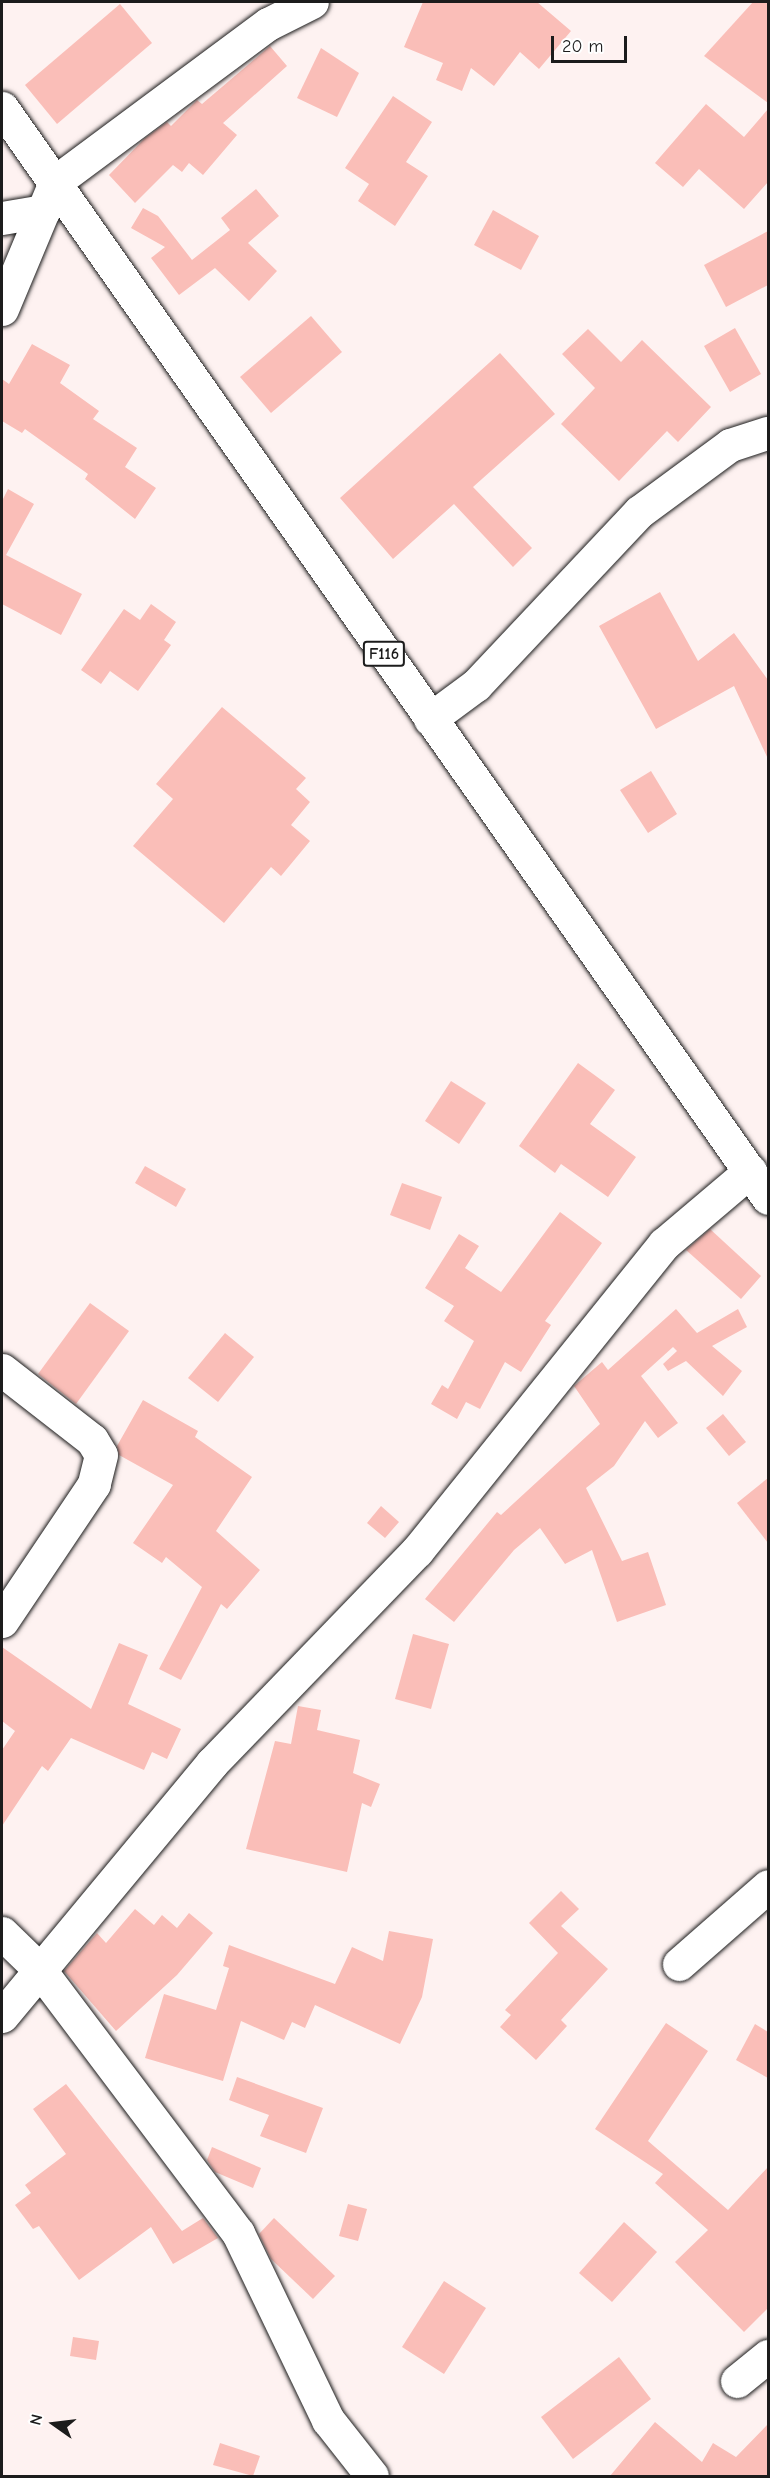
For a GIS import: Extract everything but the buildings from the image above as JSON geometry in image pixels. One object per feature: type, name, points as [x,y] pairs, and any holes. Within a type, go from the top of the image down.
[{"type":"street","points":[[2,218],[49,196],[268,24],[312,2]]},
{"type":"street","name":"F116","points":[[2,108],[49,196],[430,719],[768,1198]]},
{"type":"street","points":[[2,309],[49,196]]},
{"type":"street","points":[[430,719],[476,685],[639,512],[730,445],[768,433]]},
{"type":"street","points":[[2,2016],[212,1763],[417,1551],[664,1244],[750,1171]]},
{"type":"street","points":[[2,1370],[92,1440],[101,1455],[94,1484],[2,1621]]},
{"type":"street","points":[[680,1964],[768,1886]]},
{"type":"street","points":[[2,1933],[39,1969],[238,2233],[328,2420],[372,2476]]},
{"type":"street","points":[[737,2381],[768,2356]]}]
